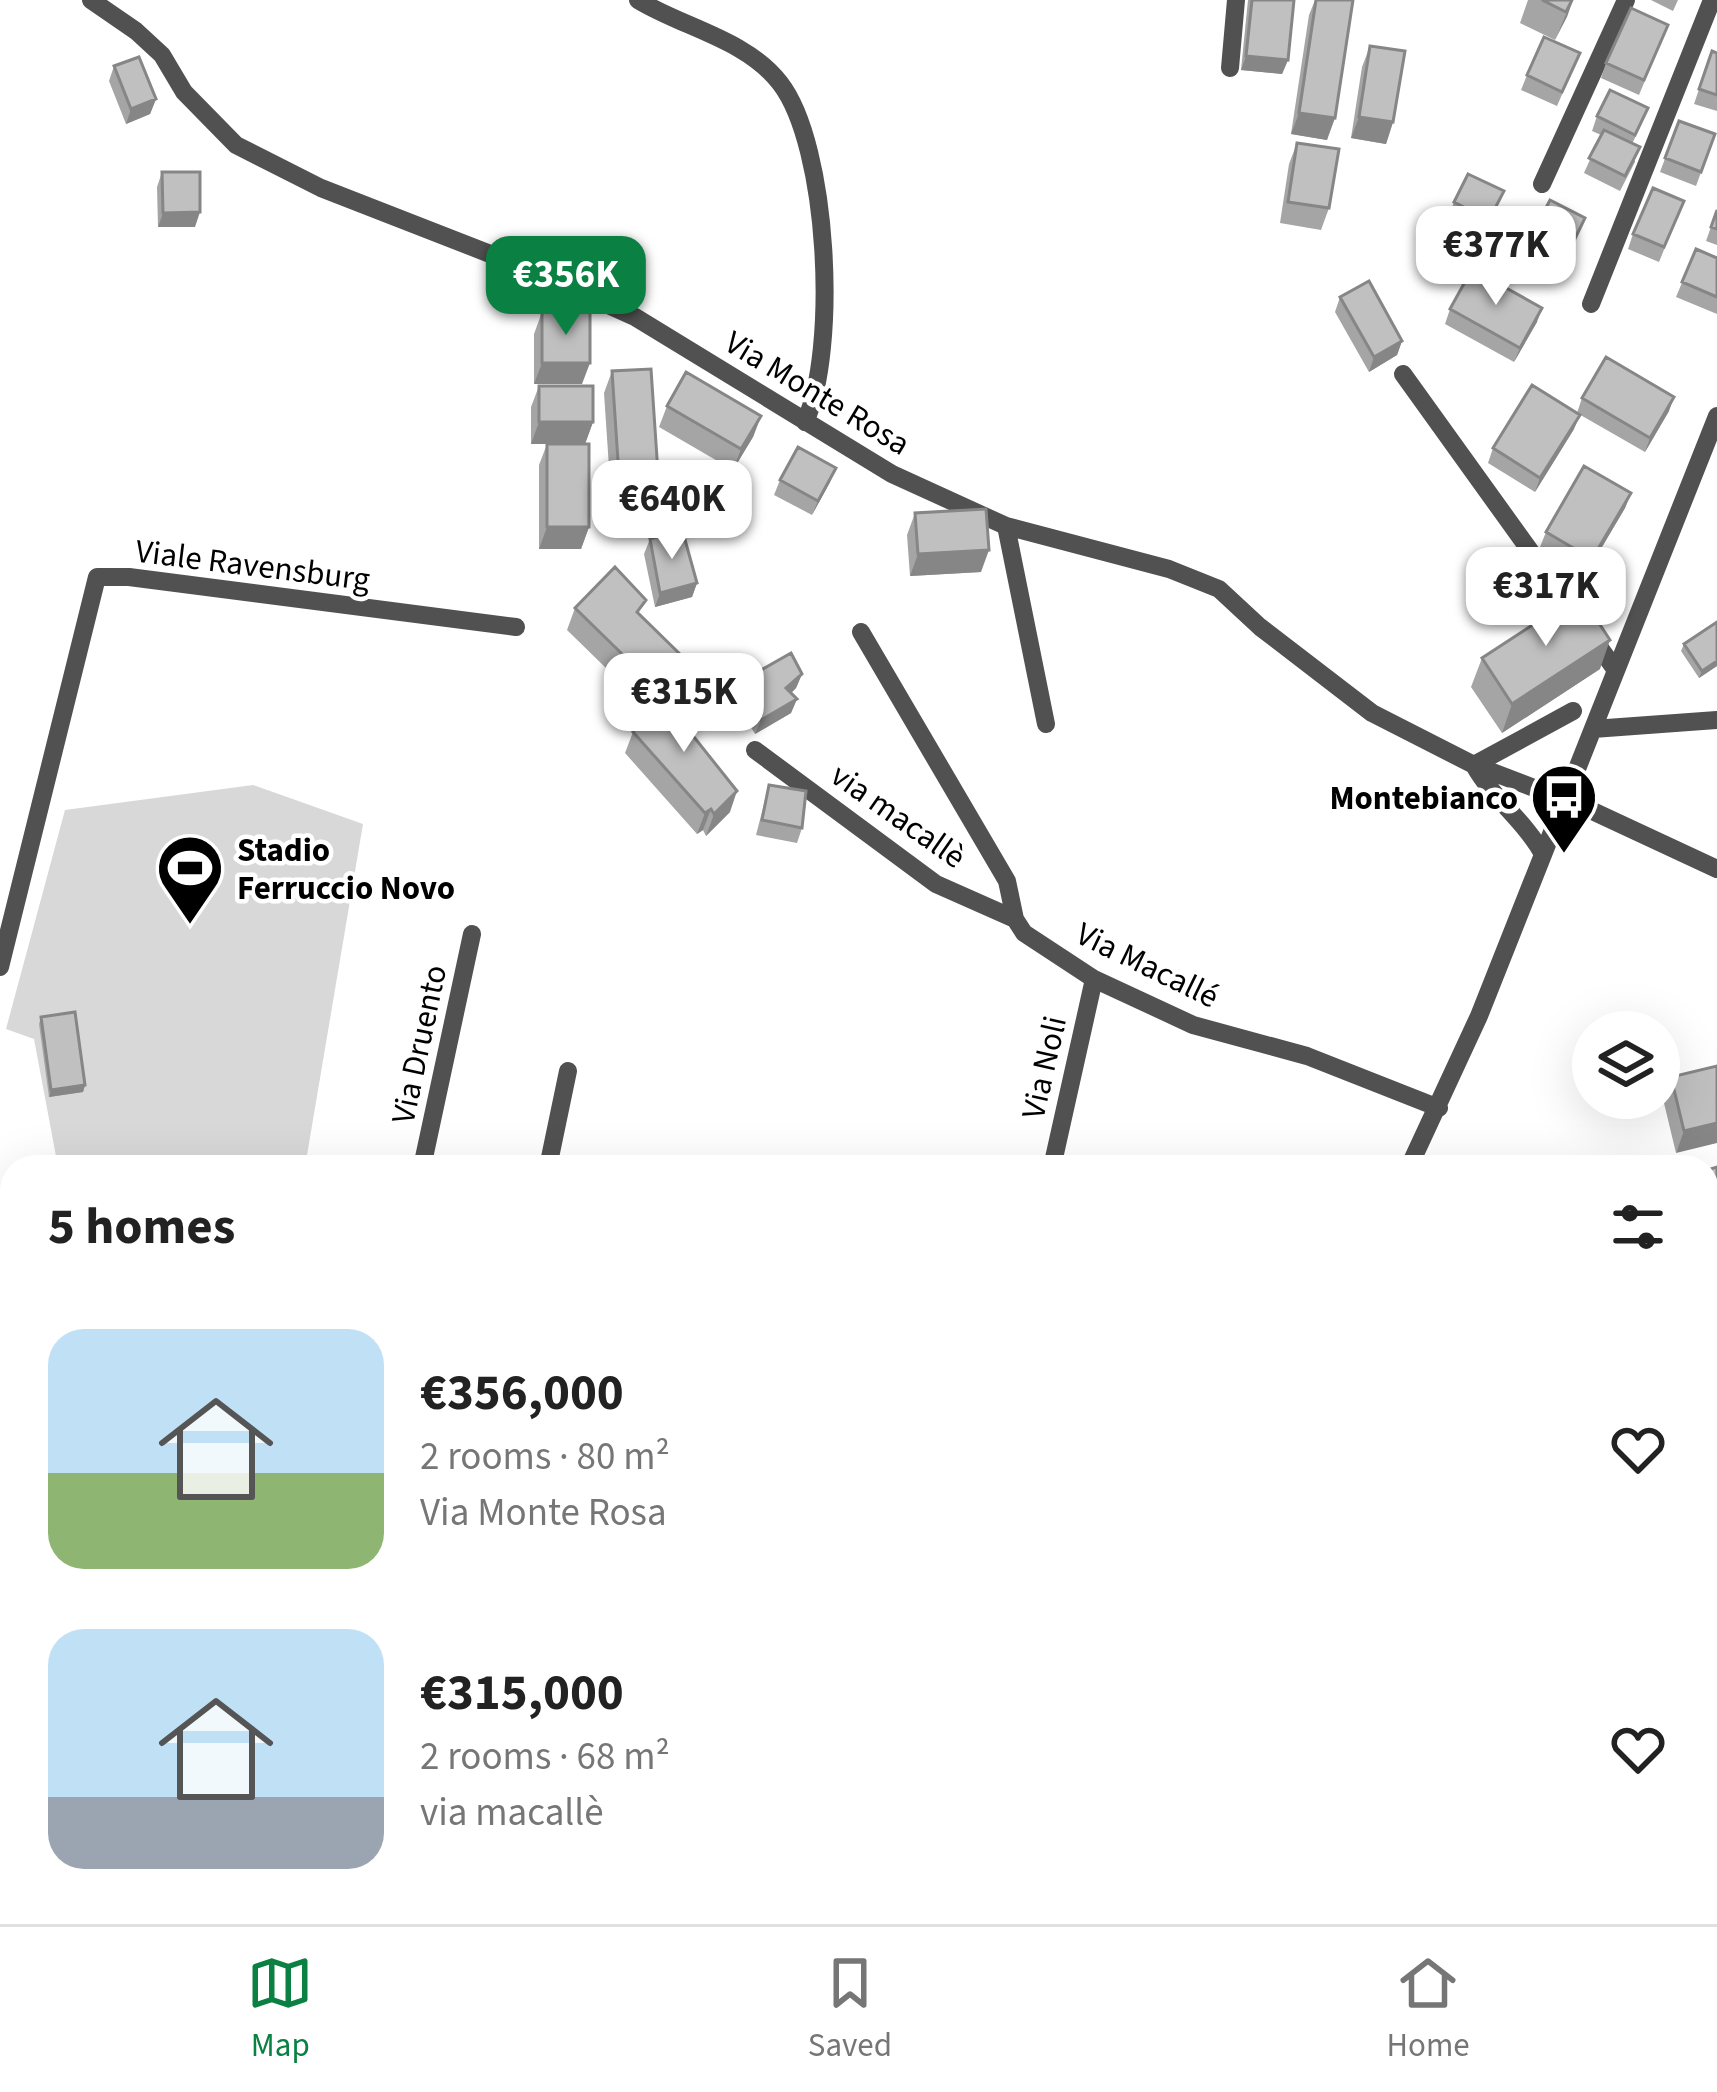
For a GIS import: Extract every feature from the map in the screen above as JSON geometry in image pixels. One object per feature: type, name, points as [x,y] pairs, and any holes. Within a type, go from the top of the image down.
[{"type":"street","name":"Via Monte Rosa","points":[[91,0],[161,55],[184,92],[236,145],[321,188],[526,268],[635,317],[892,474],[1006,526],[1169,569],[1219,589],[1372,713],[1474,765],[1717,869]]},
{"type":"street","points":[[638,0],[735,47],[779,82],[795,108],[820,204],[825,276],[818,371],[805,422]]},
{"type":"street","points":[[1230,68],[1236,0]]},
{"type":"street","points":[[1542,184],[1626,0]]},
{"type":"street","points":[[1592,304],[1712,0]]},
{"type":"street","points":[[1403,374],[1615,670]]},
{"type":"street","points":[[1415,1155],[1439,1108],[1543,854],[1717,416]]},
{"type":"street","points":[[1006,526],[1046,724]]},
{"type":"street","name":"Viale Ravensburg","points":[[0,968],[97,577],[129,577],[516,627]]},
{"type":"street","points":[[861,632],[1007,881],[1015,919]]},
{"type":"street","points":[[1543,854],[1524,824],[1487,788],[1474,765],[1573,711]]},
{"type":"street","points":[[1592,729],[1717,720]]},
{"type":"street","name":"via macallè","points":[[755,750],[936,884],[1015,919]]},
{"type":"street","name":"Via Macallé","points":[[1015,919],[1024,933],[1094,979],[1193,1024],[1307,1056],[1439,1108]]},
{"type":"street","name":"Via Druento","points":[[425,1155],[472,934]]},
{"type":"street","name":"Via Noli","points":[[1055,1155],[1094,979]]},
{"type":"street","points":[[550,1155],[568,1071]]},
{"type":"shaded area","name":"Stadio Ferruccio Novo","points":[[253,785],[363,824],[307,1155],[56,1155],[34,1039],[6,1029],[65,810]]},
{"type":"building","points":[[1252,0],[1294,0],[1288,60],[1246,56]]},
{"type":"building","points":[[1316,0],[1353,0],[1335,118],[1299,113]]},
{"type":"building","points":[[1542,0],[1572,0],[1566,12]]},
{"type":"building","points":[[1631,8],[1668,25],[1644,80],[1606,63]]},
{"type":"building","points":[[1544,37],[1580,53],[1562,92],[1527,75]]},
{"type":"building","points":[[1370,46],[1405,51],[1393,122],[1359,117]]},
{"type":"building","points":[[1712,51],[1717,53],[1717,95],[1699,89]]},
{"type":"building","points":[[139,57],[156,99],[131,109],[114,66]]},
{"type":"building","points":[[1610,90],[1648,108],[1635,135],[1597,116]]},
{"type":"building","points":[[1679,121],[1715,134],[1701,172],[1665,158]]},
{"type":"building","points":[[1604,130],[1640,147],[1625,176],[1589,158]]},
{"type":"building","points":[[1297,143],[1339,149],[1329,208],[1288,202]]},
{"type":"building","points":[[162,172],[200,172],[200,212],[163,213]]},
{"type":"building","points":[[1468,174],[1504,191],[1489,220],[1454,202]]},
{"type":"building","points":[[1653,188],[1684,201],[1664,247],[1633,234]]},
{"type":"building","points":[[1550,200],[1585,218],[1571,247],[1535,229]]},
{"type":"building","points":[[1696,249],[1717,258],[1717,297],[1682,282]]},
{"type":"building","points":[[1472,269],[1542,308],[1520,348],[1450,309]]},
{"type":"building","points":[[1369,281],[1402,341],[1374,357],[1340,297]]},
{"type":"building","points":[[542,312],[590,312],[590,363],[542,363]]},
{"type":"building","points":[[1606,357],[1674,397],[1650,438],[1582,398]]},
{"type":"building","points":[[651,369],[659,488],[620,491],[612,371]]},
{"type":"building","points":[[686,372],[761,416],[741,449],[667,406]]},
{"type":"building","points":[[1532,385],[1580,415],[1540,478],[1493,448]]},
{"type":"building","points":[[539,386],[593,386],[593,422],[539,422]]},
{"type":"building","points":[[547,444],[589,444],[589,527],[547,527]]},
{"type":"building","points":[[798,447],[836,468],[818,501],[780,480]]},
{"type":"building","points":[[1584,466],[1631,493],[1592,559],[1546,532]]},
{"type":"building","points":[[986,509],[989,550],[918,554],[915,513]]},
{"type":"building","points":[[682,529],[697,583],[660,593],[650,539]]},
{"type":"building","points":[[615,567],[646,600],[637,612],[687,661],[658,689],[575,608]]},
{"type":"building","points":[[1580,594],[1610,640],[1512,704],[1482,658]]},
{"type":"building","points":[[1717,622],[1717,661],[1702,671],[1684,644]]},
{"type":"building","points":[[791,653],[802,674],[786,688],[797,699],[761,720],[738,683]]},
{"type":"building","points":[[670,690],[689,711],[682,722],[737,791],[714,814],[711,809],[705,813],[633,732]]},
{"type":"building","points":[[769,785],[806,791],[802,828],[762,820]]},
{"type":"building","points":[[75,1012],[85,1085],[51,1090],[41,1017]]},
{"type":"building","points":[[1717,1066],[1717,1123],[1684,1131],[1680,1075]]},
{"type":"place","name":"Montebianco","points":[[1564,856]]},
{"type":"place","name":"Stadio Ferruccio Novo","points":[[190,927]]}]
